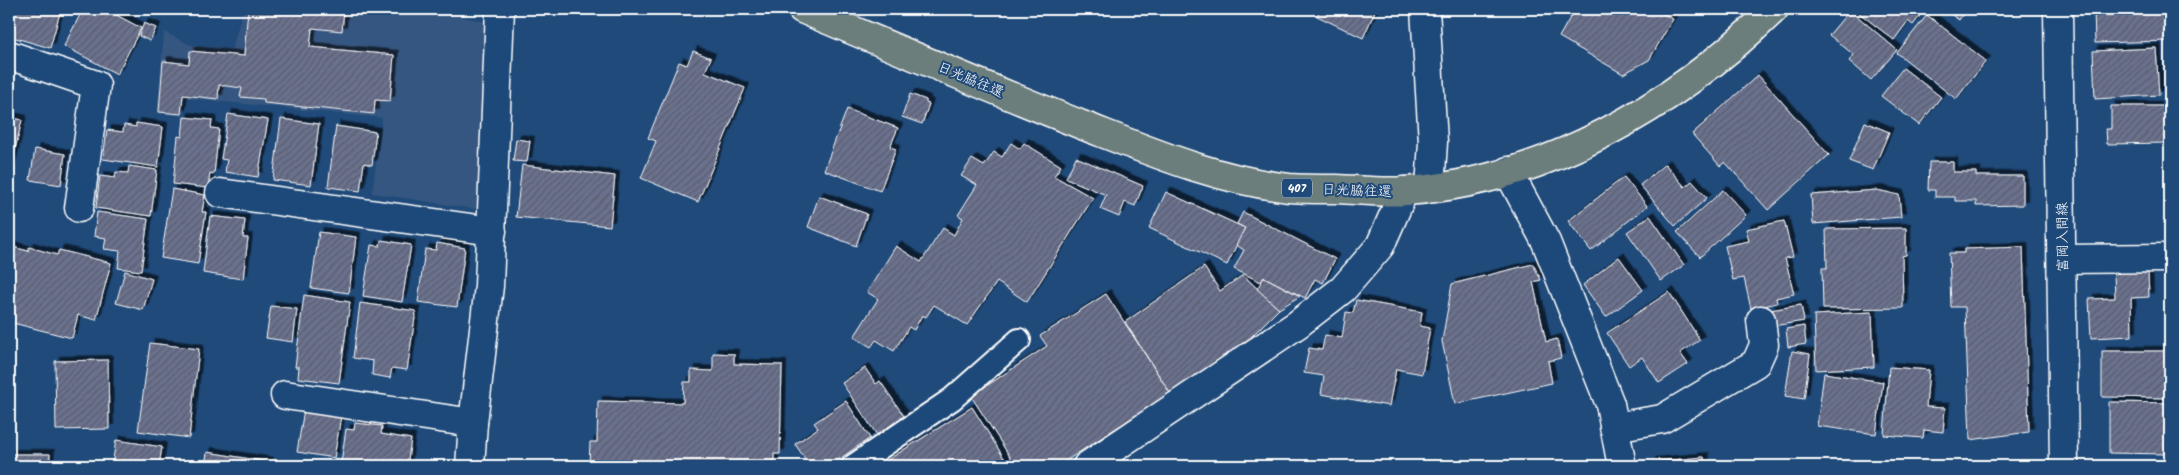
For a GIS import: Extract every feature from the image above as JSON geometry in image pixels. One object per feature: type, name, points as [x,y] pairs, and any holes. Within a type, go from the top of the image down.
[{"type":"highway","name":"日光脇往還","points":[[802,9],[1044,110],[1167,158],[1230,176],[1289,188],[1417,190],[1466,183],[1508,172],[1598,138],[1666,99],[1738,44],[1774,9]]},
{"type":"street","points":[[470,466],[472,424],[490,286],[500,9]]},
{"type":"street","points":[[1088,466],[1290,329],[1343,289],[1380,246],[1417,190],[1433,142],[1424,9]]},
{"type":"street","name":"富岡入間線","points":[[2058,9],[2064,466]]},
{"type":"street","points":[[9,55],[96,85],[79,208]]},
{"type":"street","points":[[1508,172],[1546,242],[1610,404],[1622,466]]},
{"type":"street","points":[[220,193],[492,231]]},
{"type":"street","points":[[2062,259],[2170,258]]},
{"type":"street","points":[[1614,427],[1662,419],[1756,363],[1764,345],[1760,320]]},
{"type":"street","points":[[285,395],[472,424]]},
{"type":"lane","points":[[853,466],[952,399],[1019,340]]},
{"type":"shaded area","points":[[243,9],[427,9],[490,23],[483,201],[474,209],[372,193],[382,118],[185,98],[183,116],[157,113],[164,32],[191,45],[232,49]]},
{"type":"building","points":[[9,9],[61,9],[50,48],[9,36]]},
{"type":"building","points":[[83,9],[105,9],[141,28],[117,74],[64,46]]},
{"type":"building","points":[[248,9],[344,9],[342,31],[312,28],[310,47],[394,55],[390,101],[375,100],[374,114],[264,103],[264,99],[240,97],[242,88],[219,85],[218,99],[183,95],[181,114],[159,112],[163,61],[189,64],[190,51],[244,56]]},
{"type":"building","points":[[1320,9],[1376,9],[1363,38],[1317,16]]},
{"type":"building","points":[[1575,9],[1655,9],[1673,19],[1649,60],[1623,74],[1559,37]]},
{"type":"building","points":[[1854,9],[1925,9],[1913,25],[1908,21],[1894,40]]},
{"type":"building","points":[[1943,9],[1966,9],[1959,20]]},
{"type":"building","points":[[2094,9],[2169,9],[2170,41],[2095,43]]},
{"type":"building","points":[[1850,10],[1897,50],[1871,80],[1849,61],[1854,55],[1829,35]]},
{"type":"building","points":[[1927,15],[1986,61],[1956,99],[1897,53]]},
{"type":"building","points":[[144,23],[156,28],[150,41],[139,36]]},
{"type":"building","points":[[2156,48],[2159,95],[2095,99],[2093,51]]},
{"type":"building","points":[[693,51],[711,58],[705,72],[745,88],[698,202],[641,178],[656,141],[648,138],[679,62],[687,65]]},
{"type":"building","points":[[1903,68],[1941,97],[1919,125],[1881,96]]},
{"type":"building","points":[[1758,75],[1829,155],[1768,210],[1725,162],[1720,166],[1692,134]]},
{"type":"building","points":[[910,94],[926,100],[926,103],[929,104],[922,124],[902,117]]},
{"type":"building","points":[[2111,106],[2169,106],[2169,143],[2107,144],[2106,129],[2111,129]]},
{"type":"building","points":[[847,109],[898,128],[890,147],[896,149],[880,191],[824,170]]},
{"type":"building","points":[[228,114],[268,120],[258,177],[225,172],[227,160],[221,159]]},
{"type":"building","points":[[9,117],[22,120],[9,175]]},
{"type":"building","points":[[184,117],[212,120],[211,128],[219,129],[214,174],[210,173],[208,188],[173,184],[178,136],[182,137]]},
{"type":"building","points":[[281,119],[319,124],[311,185],[273,180]]},
{"type":"building","points":[[1865,122],[1889,132],[1873,170],[1849,161]]},
{"type":"building","points":[[136,123],[163,127],[158,167],[103,159],[107,130],[123,132],[124,125],[136,127]]},
{"type":"building","points":[[336,126],[376,132],[372,165],[364,163],[360,191],[328,187]]},
{"type":"building","points":[[516,139],[530,141],[527,162],[513,161]]},
{"type":"building","points":[[1011,143],[1020,149],[1024,143],[1061,166],[1054,176],[1093,198],[1027,302],[997,282],[967,325],[934,305],[926,317],[922,315],[914,330],[909,327],[894,351],[876,340],[871,347],[854,337],[878,299],[867,292],[896,246],[921,262],[943,228],[954,235],[963,218],[958,215],[977,185],[961,176],[972,159],[984,166],[994,152],[1002,157]]},
{"type":"building","points":[[35,149],[65,154],[61,185],[30,180]]},
{"type":"building","points":[[1076,157],[1143,186],[1135,206],[1125,202],[1119,217],[1100,209],[1106,195],[1066,178]]},
{"type":"building","points":[[1929,162],[1953,162],[1953,172],[1976,172],[1976,176],[2023,176],[2023,205],[1976,206],[1976,201],[1955,201],[1955,197],[1935,197],[1935,190],[1928,190]]},
{"type":"building","points":[[1665,164],[1685,187],[1692,181],[1707,198],[1675,226],[1640,185]]},
{"type":"building","points":[[522,165],[615,176],[610,226],[516,217]]},
{"type":"building","points":[[129,166],[157,170],[151,216],[96,208],[100,176],[115,178],[116,172],[128,173]]},
{"type":"building","points":[[1624,177],[1647,206],[1591,251],[1568,221]]},
{"type":"building","points":[[172,189],[205,195],[202,212],[206,212],[198,264],[161,258]]},
{"type":"building","points":[[1723,190],[1746,215],[1700,257],[1677,232]]},
{"type":"building","points":[[1877,190],[1899,195],[1901,217],[1813,224],[1811,195]]},
{"type":"building","points":[[1166,192],[1245,228],[1227,265],[1149,228]]},
{"type":"building","points":[[819,196],[867,214],[856,246],[808,227]]},
{"type":"building","points":[[97,212],[148,219],[141,271],[118,268],[120,251],[104,249],[106,238],[94,236]]},
{"type":"building","points":[[1243,212],[1335,259],[1323,283],[1315,279],[1305,298],[1264,277],[1261,282],[1234,269],[1244,250],[1236,245],[1245,228],[1237,224]]},
{"type":"building","points":[[210,216],[245,220],[243,238],[248,238],[243,279],[203,273]]},
{"type":"building","points":[[1650,216],[1684,265],[1661,281],[1627,232]]},
{"type":"building","points":[[1784,221],[1793,257],[1785,258],[1794,294],[1776,298],[1777,303],[1751,309],[1744,278],[1733,280],[1725,246],[1749,241],[1746,229]]},
{"type":"building","points":[[1906,228],[1906,255],[1902,256],[1903,308],[1823,309],[1822,268],[1827,268],[1826,229]]},
{"type":"building","points":[[319,232],[356,237],[349,293],[311,288]]},
{"type":"building","points":[[381,240],[411,245],[402,302],[363,296],[371,245],[380,246]]},
{"type":"building","points":[[437,243],[465,248],[457,307],[418,302],[425,249],[436,250]]},
{"type":"building","points":[[9,246],[28,251],[29,247],[57,255],[59,250],[111,263],[96,320],[78,315],[72,338],[9,322]]},
{"type":"building","points":[[2023,247],[2029,432],[1970,440],[1965,307],[1951,307],[1949,253],[1964,253],[1964,249]]},
{"type":"building","points":[[1619,257],[1643,290],[1606,317],[1583,285]]},
{"type":"building","points":[[1533,264],[1541,280],[1533,282],[1546,342],[1557,339],[1561,358],[1548,361],[1552,383],[1455,404],[1442,341],[1452,284]]},
{"type":"building","points":[[1204,267],[1220,291],[1243,275],[1279,309],[1250,338],[1170,393],[1125,322]]},
{"type":"building","points":[[125,271],[152,279],[143,310],[116,303]]},
{"type":"building","points":[[2148,272],[2149,297],[2131,298],[2132,336],[2091,338],[2089,299],[2115,298],[2114,273]]},
{"type":"building","points":[[1264,277],[1300,296],[1279,309],[1257,289]]},
{"type":"building","points":[[1669,292],[1700,340],[1680,353],[1688,364],[1659,383],[1642,357],[1629,366],[1607,333]]},
{"type":"building","points":[[1106,294],[1170,393],[1058,466],[1016,466],[971,396],[1047,346],[1040,336]]},
{"type":"building","points":[[304,295],[350,302],[339,383],[298,378],[299,367],[295,367]]},
{"type":"building","points":[[1356,300],[1422,312],[1420,326],[1430,328],[1422,374],[1396,369],[1389,406],[1321,394],[1324,376],[1304,373],[1309,348],[1322,350],[1325,335],[1342,338],[1346,312],[1353,313]]},
{"type":"building","points":[[360,303],[416,311],[407,370],[392,368],[390,378],[372,375],[373,361],[353,358]]},
{"type":"building","points":[[1801,305],[1804,321],[1773,326],[1770,310]]},
{"type":"building","points":[[271,306],[297,309],[293,342],[266,338]]},
{"type":"building","points":[[1872,312],[1874,367],[1816,370],[1814,315]]},
{"type":"building","points":[[1804,326],[1806,344],[1788,347],[1786,329]]},
{"type":"building","points":[[150,343],[199,349],[189,438],[138,431]]},
{"type":"building","points":[[1792,351],[1810,354],[1804,399],[1785,396]]},
{"type":"building","points":[[2102,351],[2170,351],[2169,398],[2102,397]]},
{"type":"building","points":[[713,353],[734,354],[734,364],[782,365],[780,454],[774,454],[774,466],[589,466],[590,442],[597,442],[598,401],[683,403],[684,382],[691,382],[691,370],[713,371]]},
{"type":"building","points":[[108,360],[109,429],[56,430],[55,361]]},
{"type":"building","points":[[1889,367],[1929,370],[1926,407],[1945,408],[1943,432],[1924,430],[1923,438],[1884,435]]},
{"type":"building","points":[[865,368],[876,384],[880,381],[904,416],[877,435],[842,383]]},
{"type":"building","points":[[1824,373],[1883,382],[1876,434],[1817,426]]},
{"type":"building","points":[[846,401],[870,438],[829,466],[810,466],[795,444],[818,428],[814,423]]},
{"type":"building","points":[[2109,402],[2168,403],[2167,454],[2109,453]]},
{"type":"building","points":[[972,407],[1009,466],[878,466]]},
{"type":"building","points":[[304,409],[341,416],[334,458],[297,452]]},
{"type":"building","points":[[355,423],[382,426],[381,434],[411,439],[407,466],[364,466],[341,463],[346,429],[354,430]]},
{"type":"building","points":[[116,440],[162,447],[159,466],[112,466]]},
{"type":"building","points":[[207,452],[269,462],[268,466],[205,466]]},
{"type":"building","points":[[9,454],[50,454],[49,466],[9,466]]},
{"type":"building","points":[[1704,457],[1705,466],[1652,466],[1651,462]]}]
